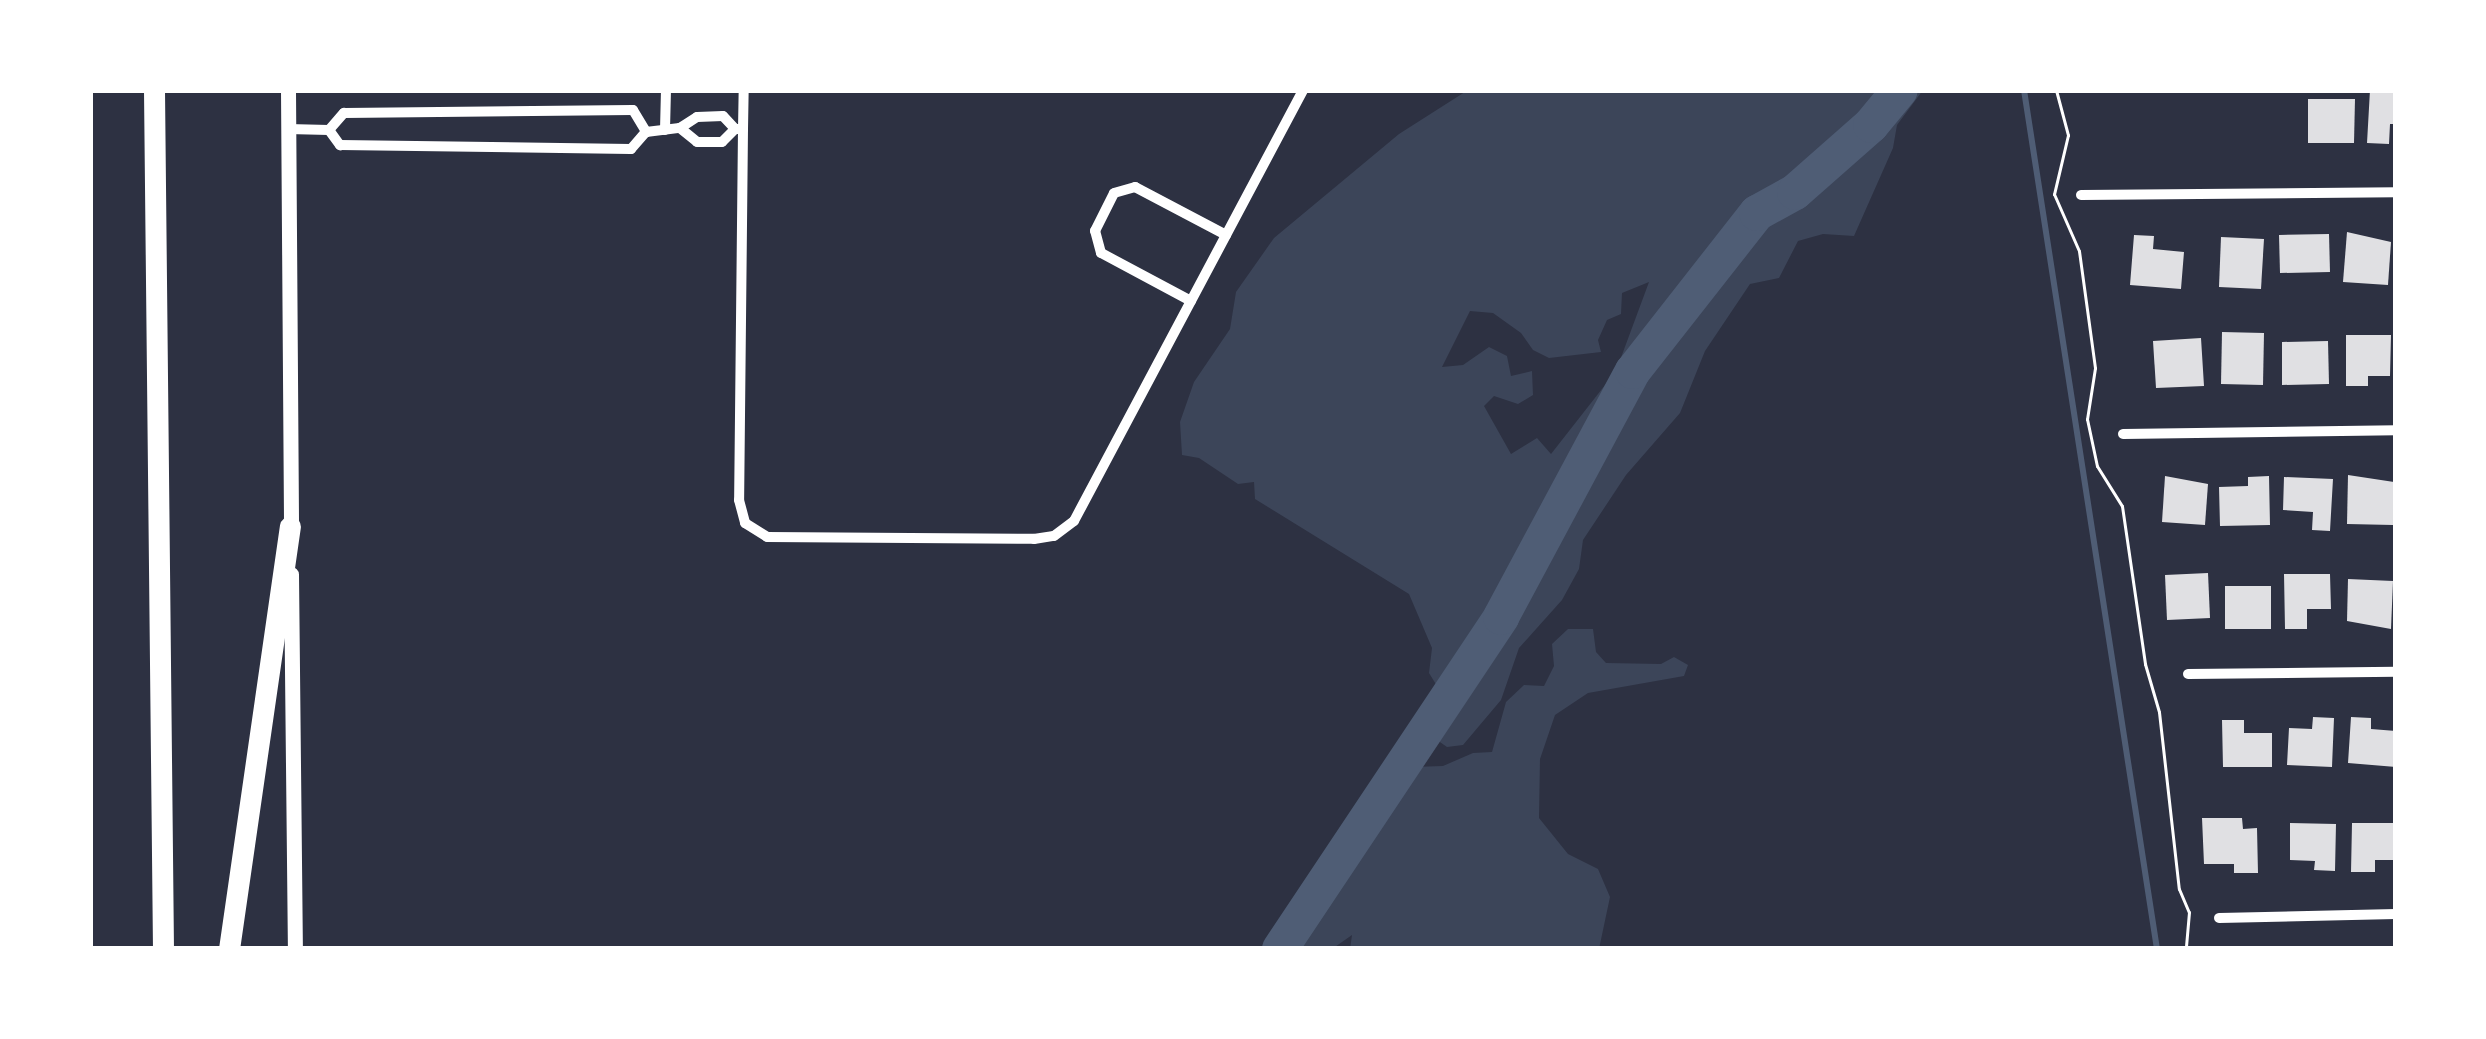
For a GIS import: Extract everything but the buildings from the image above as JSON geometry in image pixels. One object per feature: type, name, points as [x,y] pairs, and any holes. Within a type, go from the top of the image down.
[{"type":"highway","points":[[154,90],[164,949]]},
{"type":"highway","points":[[229,949],[290,526]]},
{"type":"main road","points":[[288,90],[295,949]]},
{"type":"street","points":[[664,130],[666,90]]},
{"type":"street","points":[[744,90],[740,129],[740,500],[745,523],[767,537],[1054,536],[1074,521],[1303,90]]},
{"type":"street","points":[[288,129],[329,130],[344,113],[633,110],[646,132]]},
{"type":"street","points":[[329,130],[340,145],[631,149],[646,132],[680,128],[697,117],[723,116],[740,129]]},
{"type":"street","points":[[680,128],[697,142],[722,142],[740,129]]},
{"type":"street","points":[[1191,301],[1102,253],[1094,231],[1114,193],[1136,187],[1226,235]]},
{"type":"street","points":[[2081,195],[2396,192]]},
{"type":"street","points":[[2123,434],[2396,430]]},
{"type":"street","points":[[2188,674],[2396,672]]},
{"type":"street","points":[[2219,918],[2396,914]]},
{"type":"path","points":[[2056,90],[2068,135],[2054,194],[2079,251],[2095,368],[2087,419],[2097,466],[2122,506],[2145,664],[2159,712],[2179,890],[2189,913],[2186,949]]},
{"type":"shaded area","points":[[1468,90],[1923,90],[1897,125],[1893,148],[1854,236],[1823,234],[1798,241],[1779,278],[1750,284],[1705,351],[1680,413],[1626,475],[1583,540],[1579,569],[1562,600],[1519,648],[1501,700],[1463,745],[1447,747],[1437,740],[1434,727],[1448,704],[1429,673],[1432,648],[1409,594],[1255,499],[1254,482],[1238,484],[1199,458],[1182,455],[1180,422],[1194,382],[1230,329],[1236,292],[1274,238],[1399,134]],"holes":[[[1649,282],[1616,371],[1551,454],[1537,438],[1511,454],[1484,406],[1494,396],[1518,404],[1533,395],[1532,371],[1511,376],[1507,356],[1489,347],[1463,365],[1442,367],[1470,311],[1493,313],[1521,333],[1533,350],[1549,358],[1601,352],[1598,340],[1607,320],[1621,314],[1622,293]]]},
{"type":"shaded area","points":[[1568,629],[1593,629],[1596,652],[1606,663],[1661,664],[1674,657],[1688,665],[1684,676],[1588,693],[1555,715],[1540,759],[1539,818],[1568,854],[1598,869],[1610,897],[1599,949],[1350,949],[1352,935],[1332,949],[1277,949],[1307,879],[1352,861],[1413,767],[1443,766],[1473,753],[1492,752],[1506,702],[1524,685],[1544,686],[1554,666],[1552,644]]},
{"type":"waterway","points":[[1280,949],[1501,617],[1633,371],[1757,213],[1795,192],[1871,125],[1900,90]]},
{"type":"waterway","points":[[2024,90],[2157,949]]}]
